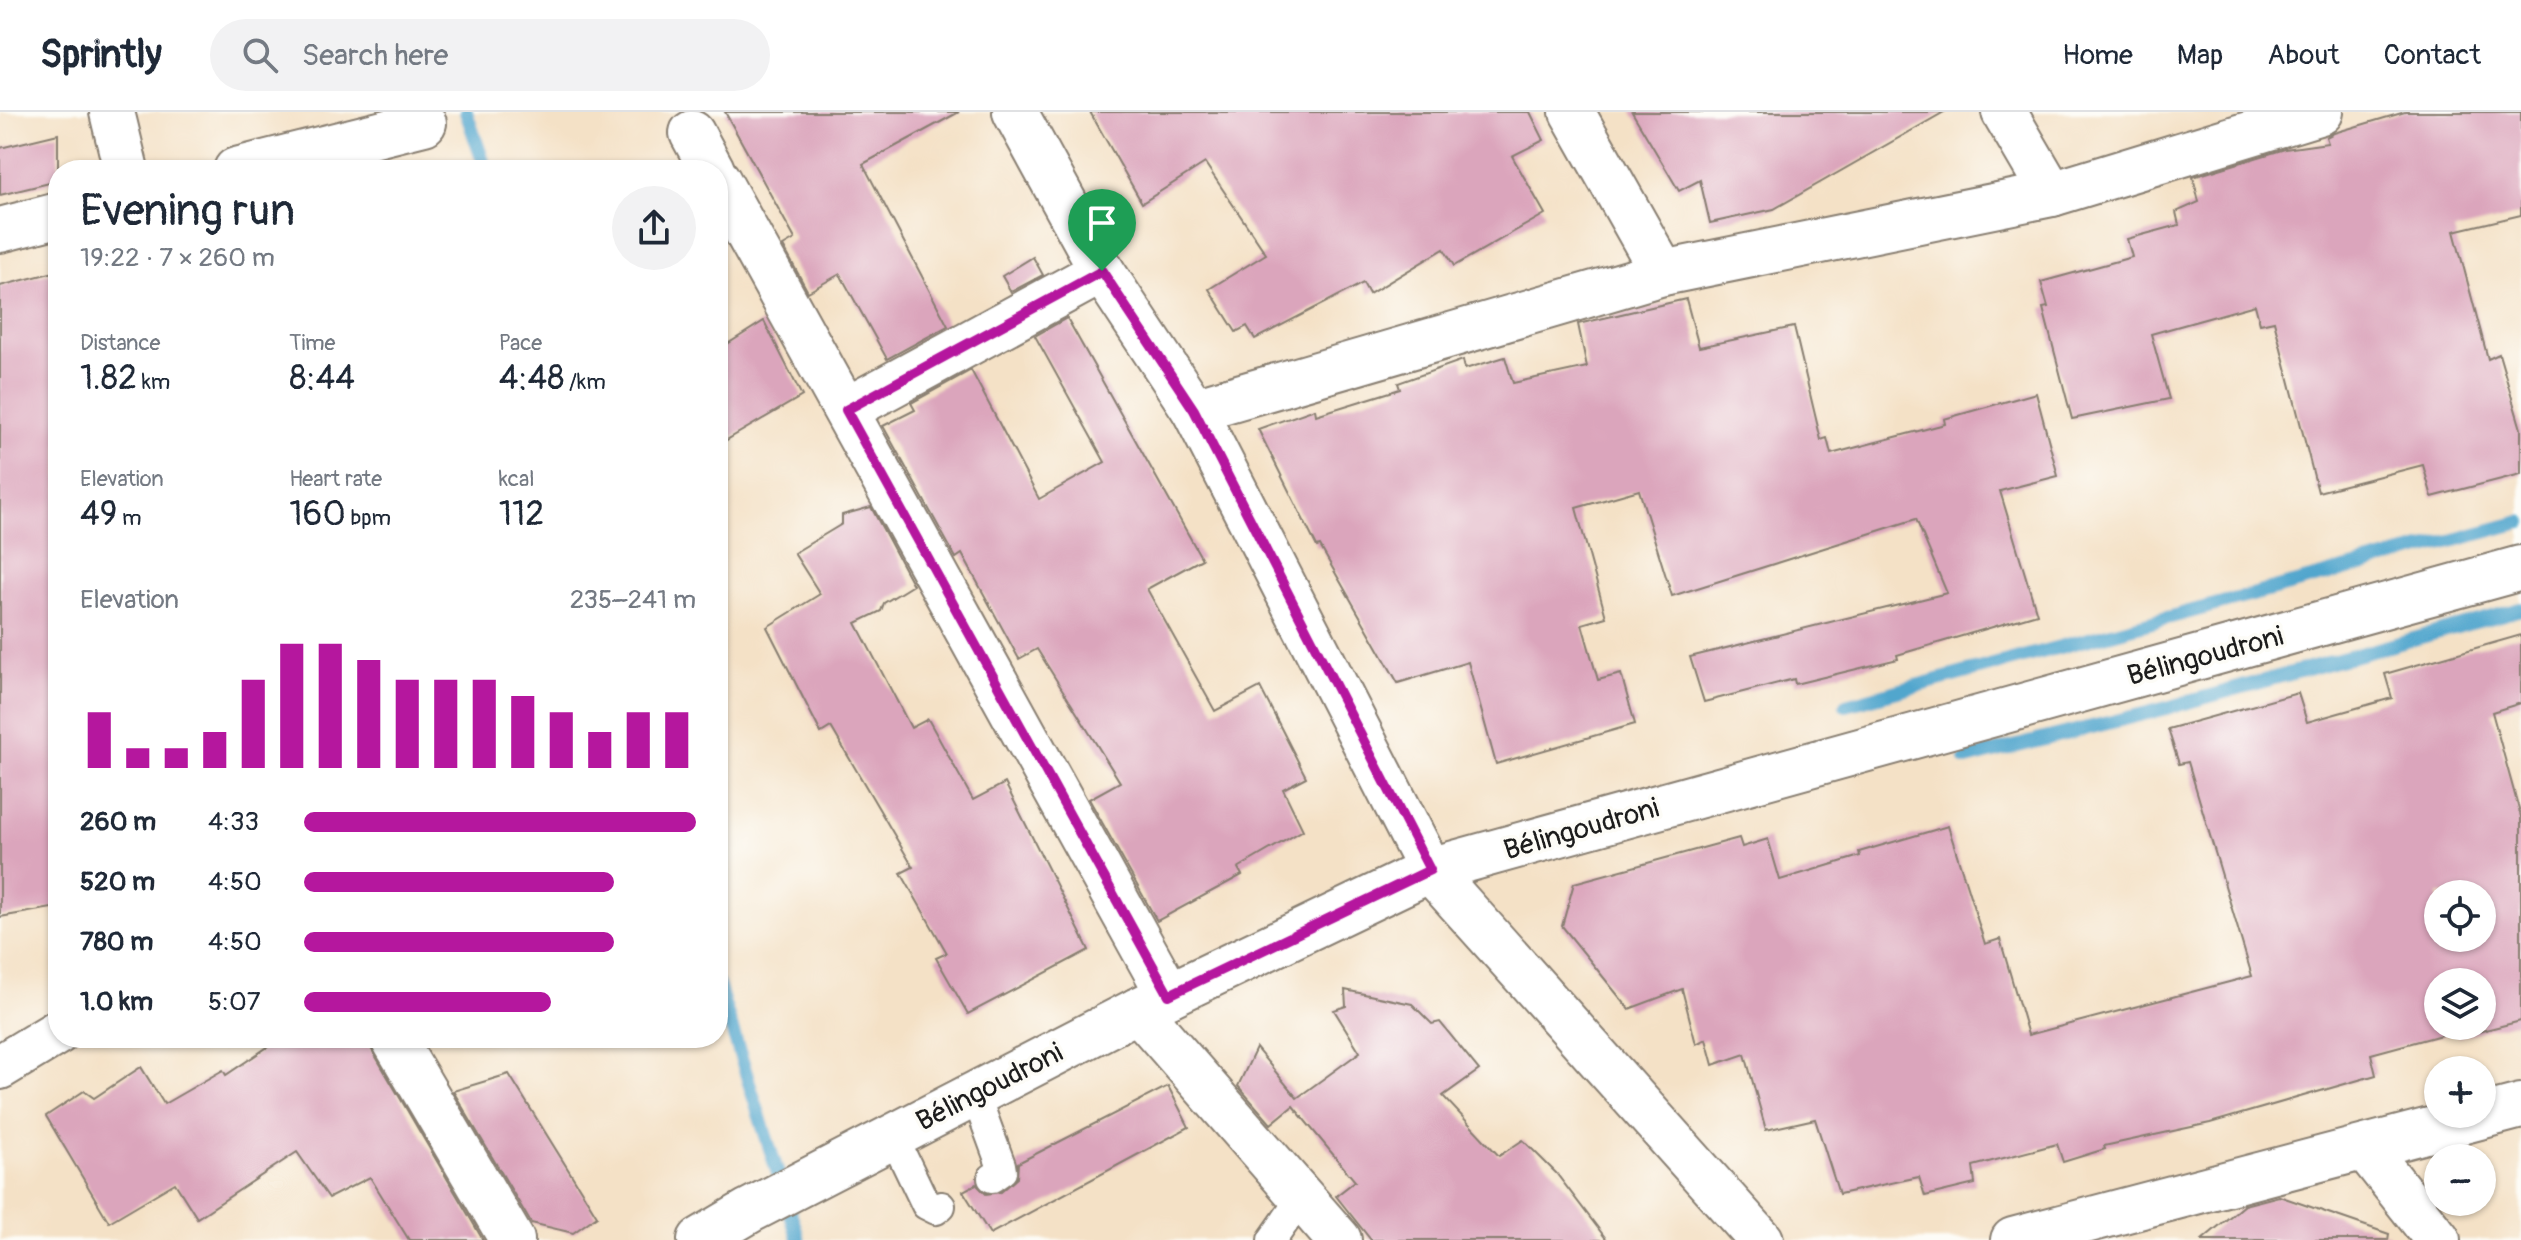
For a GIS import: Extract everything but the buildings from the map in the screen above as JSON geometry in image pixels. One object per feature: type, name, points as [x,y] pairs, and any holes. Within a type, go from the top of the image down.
[{"type":"street","points":[[112,112],[124,160]]},
{"type":"street","points":[[1015,112],[1102,271],[1194,410],[1430,870],[1761,1240]]},
{"type":"street","points":[[1572,112],[1663,273]]},
{"type":"street","points":[[2004,112],[2052,194]]},
{"type":"street","points":[[1194,410],[1663,273],[2052,194],[2321,112]]},
{"type":"street","points":[[276,160],[424,123]]},
{"type":"street","points":[[728,198],[846,410],[1154,1002],[1302,1197],[1339,1240]]},
{"type":"street","points":[[0,230],[48,218]]},
{"type":"street","points":[[846,410],[1102,271]]},
{"type":"street","name":"Bélingoudroni","points":[[700,1240],[846,1160],[1154,1002],[1430,870],[2521,568]]},
{"type":"street","points":[[0,1067],[48,1038]]},
{"type":"street","points":[[399,1048],[512,1240]]},
{"type":"street","points":[[2013,1240],[2521,1106]]},
{"type":"street","points":[[2366,1149],[2438,1240]]},
{"type":"lane","points":[[975,1094],[1001,1165],[1002,1171],[992,1178]]},
{"type":"lane","points":[[893,1136],[926,1205],[936,1210],[941,1206]]},
{"type":"lane","points":[[1272,1240],[1302,1197]]},
{"type":"waterway","points":[[466,112],[483,160]]},
{"type":"waterway","points":[[1846,705],[2521,522]]},
{"type":"waterway","points":[[1966,759],[2167,708],[2521,609]]},
{"type":"waterway","points":[[728,1016],[799,1240]]},
{"type":"route","points":[[1102,271],[1194,410],[1430,870],[1169,995],[846,410],[1102,271]]}]
